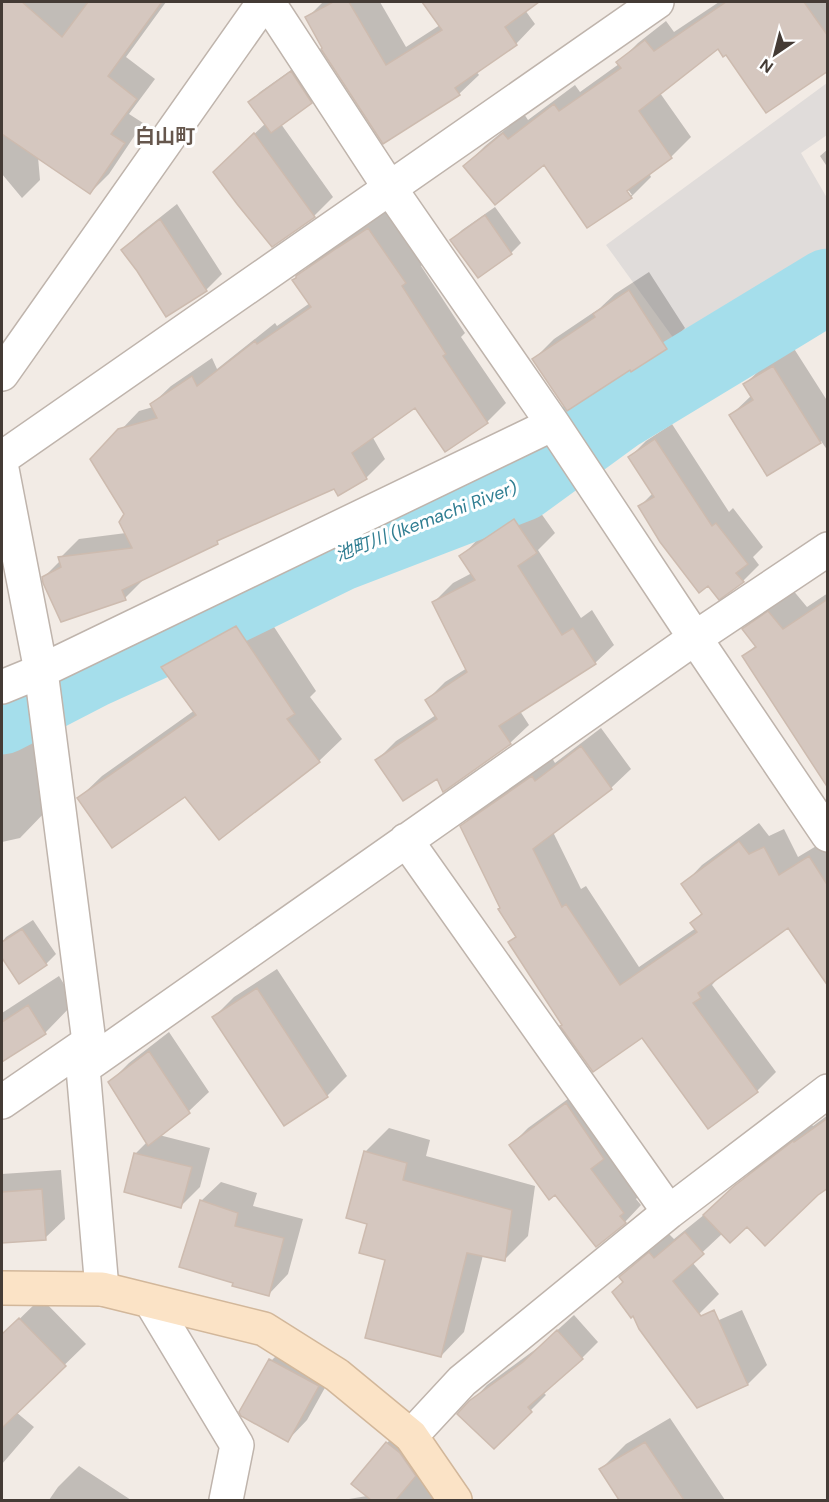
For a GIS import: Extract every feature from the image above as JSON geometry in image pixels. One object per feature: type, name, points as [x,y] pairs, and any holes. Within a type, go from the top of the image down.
[{"type":"street","points":[[2,374],[266,2],[389,187],[553,424],[694,638],[828,835]]},
{"type":"street","points":[[2,458],[657,2]]},
{"type":"street","points":[[2,687],[553,424]]},
{"type":"street","points":[[2,469],[41,670],[86,1055],[102,1289]]},
{"type":"street","points":[[2,1102],[86,1055],[406,840],[694,638],[828,549]]},
{"type":"street","points":[[406,840],[669,1212]]},
{"type":"street","points":[[411,1436],[462,1381],[669,1212],[828,1091]]},
{"type":"street","points":[[2,1288],[102,1289],[264,1329],[337,1375],[411,1436],[455,1500]]},
{"type":"street","points":[[151,1302],[237,1445],[226,1500]]},
{"type":"shaded area","points":[[827,83],[827,135],[801,153],[827,198],[827,251],[677,343],[606,245]]},
{"type":"building","points":[[2,2],[22,2],[62,37],[88,2],[162,2],[108,76],[137,99],[111,134],[125,143],[90,194],[2,134]]},
{"type":"building","points":[[333,2],[349,2],[386,65],[442,30],[422,2],[539,2],[505,27],[517,45],[455,88],[460,95],[383,144],[321,49],[305,17]]},
{"type":"building","points":[[726,2],[804,2],[828,36],[828,71],[766,113],[726,55],[723,57],[718,49],[639,111],[672,158],[627,191],[632,198],[587,228],[544,165],[495,205],[463,166],[503,133],[508,139],[554,104],[559,111],[621,68],[616,62],[645,40],[654,51]]},
{"type":"building","points":[[291,71],[312,103],[271,133],[248,102]]},
{"type":"building","points":[[254,133],[315,217],[272,247],[213,172]]},
{"type":"building","points":[[485,215],[512,254],[478,278],[450,240]]},
{"type":"building","points":[[160,219],[207,291],[166,317],[121,250]]},
{"type":"building","points":[[368,228],[406,283],[402,286],[446,354],[443,356],[488,423],[445,452],[415,408],[352,453],[367,479],[338,496],[334,489],[217,541],[218,544],[122,590],[126,600],[61,622],[42,577],[61,567],[58,557],[132,548],[119,522],[124,514],[90,459],[118,429],[157,418],[150,404],[192,376],[197,386],[255,341],[257,344],[311,307],[292,280]]},
{"type":"building","points":[[629,290],[667,349],[567,411],[532,359],[595,317],[593,314]]},
{"type":"building","points":[[773,366],[821,443],[767,476],[729,415],[753,400],[743,384]]},
{"type":"building","points":[[655,439],[712,526],[716,523],[748,564],[736,573],[744,582],[719,600],[708,586],[699,593],[660,542],[638,506],[654,497],[628,457]]},
{"type":"building","points":[[514,519],[537,553],[518,566],[562,635],[573,628],[596,664],[499,726],[511,744],[443,792],[437,779],[403,801],[375,760],[437,719],[425,700],[467,672],[432,602],[475,580],[459,556]]},
{"type":"building","points":[[828,599],[828,788],[742,656],[756,647],[742,629],[768,611],[783,629]]},
{"type":"building","points":[[236,626],[295,714],[287,719],[320,762],[219,840],[185,797],[112,848],[77,798],[196,715],[161,667]]},
{"type":"building","points":[[581,746],[612,789],[533,849],[562,907],[566,904],[620,985],[697,932],[690,923],[702,914],[681,884],[739,841],[749,854],[764,847],[779,875],[809,856],[828,886],[828,986],[788,928],[698,993],[701,998],[693,1003],[758,1092],[708,1129],[642,1038],[593,1072],[560,1026],[562,1025],[508,942],[516,937],[498,909],[500,908],[460,826],[532,776],[535,781]]},
{"type":"building","points":[[22,929],[47,965],[19,984],[2,958],[2,942]]},
{"type":"building","points":[[257,988],[328,1097],[284,1126],[212,1017]]},
{"type":"building","points":[[28,1005],[46,1034],[2,1062],[2,1022]]},
{"type":"building","points":[[149,1051],[190,1113],[148,1146],[108,1082]]},
{"type":"building","points":[[566,1103],[604,1159],[591,1169],[624,1213],[620,1216],[626,1223],[596,1247],[555,1195],[549,1200],[509,1145]]},
{"type":"building","points":[[828,1118],[828,1188],[765,1246],[747,1227],[730,1243],[703,1215],[734,1186],[793,1141]]},
{"type":"building","points":[[364,1151],[407,1163],[403,1180],[512,1210],[505,1261],[467,1253],[441,1357],[365,1338],[385,1260],[359,1253],[367,1224],[346,1218]]},
{"type":"building","points":[[134,1153],[192,1167],[181,1208],[124,1192]]},
{"type":"building","points":[[42,1189],[46,1240],[2,1243],[2,1192]]},
{"type":"building","points":[[200,1200],[238,1213],[235,1226],[284,1238],[269,1296],[232,1286],[233,1283],[179,1267]]},
{"type":"building","points":[[685,1232],[704,1254],[673,1281],[701,1316],[714,1310],[748,1385],[697,1408],[639,1329],[633,1316],[631,1318],[612,1292],[623,1282],[619,1277],[649,1252],[654,1258]]},
{"type":"building","points":[[19,1318],[66,1366],[2,1428],[2,1334]]},
{"type":"building","points":[[557,1330],[583,1359],[528,1407],[532,1412],[494,1449],[457,1414],[469,1401],[523,1362]]},
{"type":"building","points":[[269,1359],[319,1386],[288,1442],[241,1416],[239,1412]]},
{"type":"building","points":[[386,1442],[400,1453],[416,1476],[396,1500],[371,1500],[351,1484]]},
{"type":"building","points":[[645,1442],[684,1500],[619,1500],[599,1469]]},
{"type":"waterway","name":"池町川 (Ikemachi River)","points":[[2,717],[91,671],[339,554],[521,484],[617,414],[828,286]]},
{"type":"district","name":"白山町","points":[[165,136]]}]
